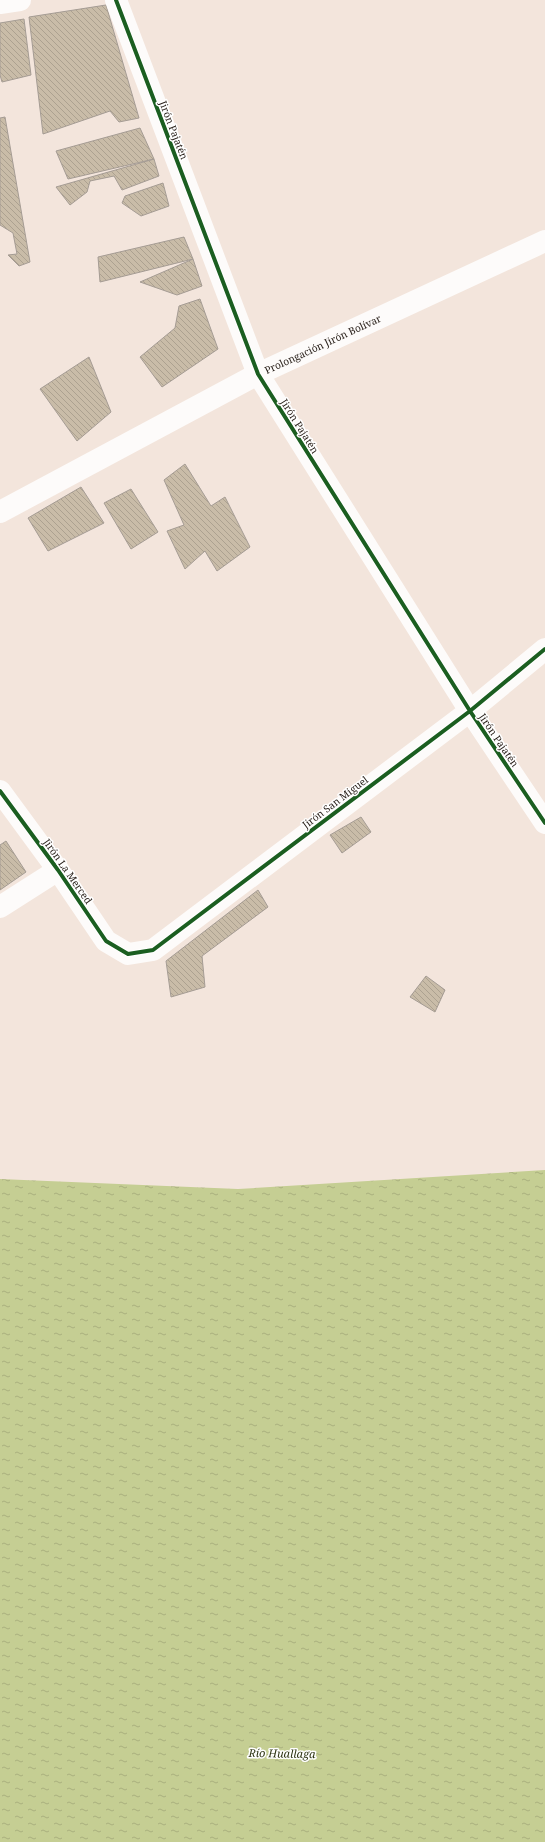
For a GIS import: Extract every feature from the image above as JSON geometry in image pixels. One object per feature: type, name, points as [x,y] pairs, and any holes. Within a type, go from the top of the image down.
[{"type":"street","points":[[0,3],[20,0]]},
{"type":"street","name":"Jirón Pajatén","points":[[116,0],[258,374],[470,711],[545,823]]},
{"type":"street","name":"Prolongación Jirón Bolívar","points":[[0,512],[258,374],[545,241]]},
{"type":"street","name":"Jirón San Miguel","points":[[128,954],[153,950],[470,711],[545,649]]},
{"type":"street","name":"Jirón La Merced","points":[[0,791],[58,870],[106,941],[128,954]]},
{"type":"street","points":[[0,907],[58,870]]},
{"type":"water","name":"Río Huallaga","points":[[545,1170],[545,1842],[0,1842],[0,1179],[238,1189]]},
{"type":"building","points":[[106,5],[139,118],[119,122],[110,111],[43,134],[29,17]]},
{"type":"building","points":[[24,19],[31,75],[2,82],[0,75],[0,23]]},
{"type":"building","points":[[5,117],[30,262],[19,266],[8,255],[17,254],[13,233],[0,225],[0,118]]},
{"type":"building","points":[[140,128],[154,159],[68,179],[56,151]]},
{"type":"building","points":[[154,159],[159,176],[122,190],[114,176],[90,181],[87,192],[70,205],[56,187]]},
{"type":"building","points":[[163,183],[169,206],[141,216],[122,203],[125,196]]},
{"type":"building","points":[[184,237],[193,259],[100,282],[98,257]]},
{"type":"building","points":[[193,259],[202,286],[177,295],[140,282]]},
{"type":"building","points":[[200,299],[218,349],[162,387],[140,357],[175,328],[179,306]]},
{"type":"building","points":[[89,357],[111,412],[77,441],[40,389]]},
{"type":"building","points":[[185,464],[211,506],[225,497],[250,547],[217,571],[205,551],[185,569],[167,531],[184,525],[164,480]]},
{"type":"building","points":[[81,487],[104,523],[48,551],[28,518]]},
{"type":"building","points":[[131,489],[158,532],[131,549],[104,503]]},
{"type":"building","points":[[361,817],[371,832],[342,853],[330,835]]},
{"type":"building","points":[[6,841],[26,872],[0,890],[0,845]]},
{"type":"building","points":[[258,890],[268,907],[202,956],[205,987],[171,997],[166,961]]},
{"type":"building","points":[[426,976],[445,990],[435,1012],[410,997]]},
{"type":"cycle path","points":[[116,0],[258,374],[470,711],[545,823]]},
{"type":"cycle path","points":[[0,791],[58,870],[106,941],[128,954],[153,950],[470,711],[545,649]]}]
